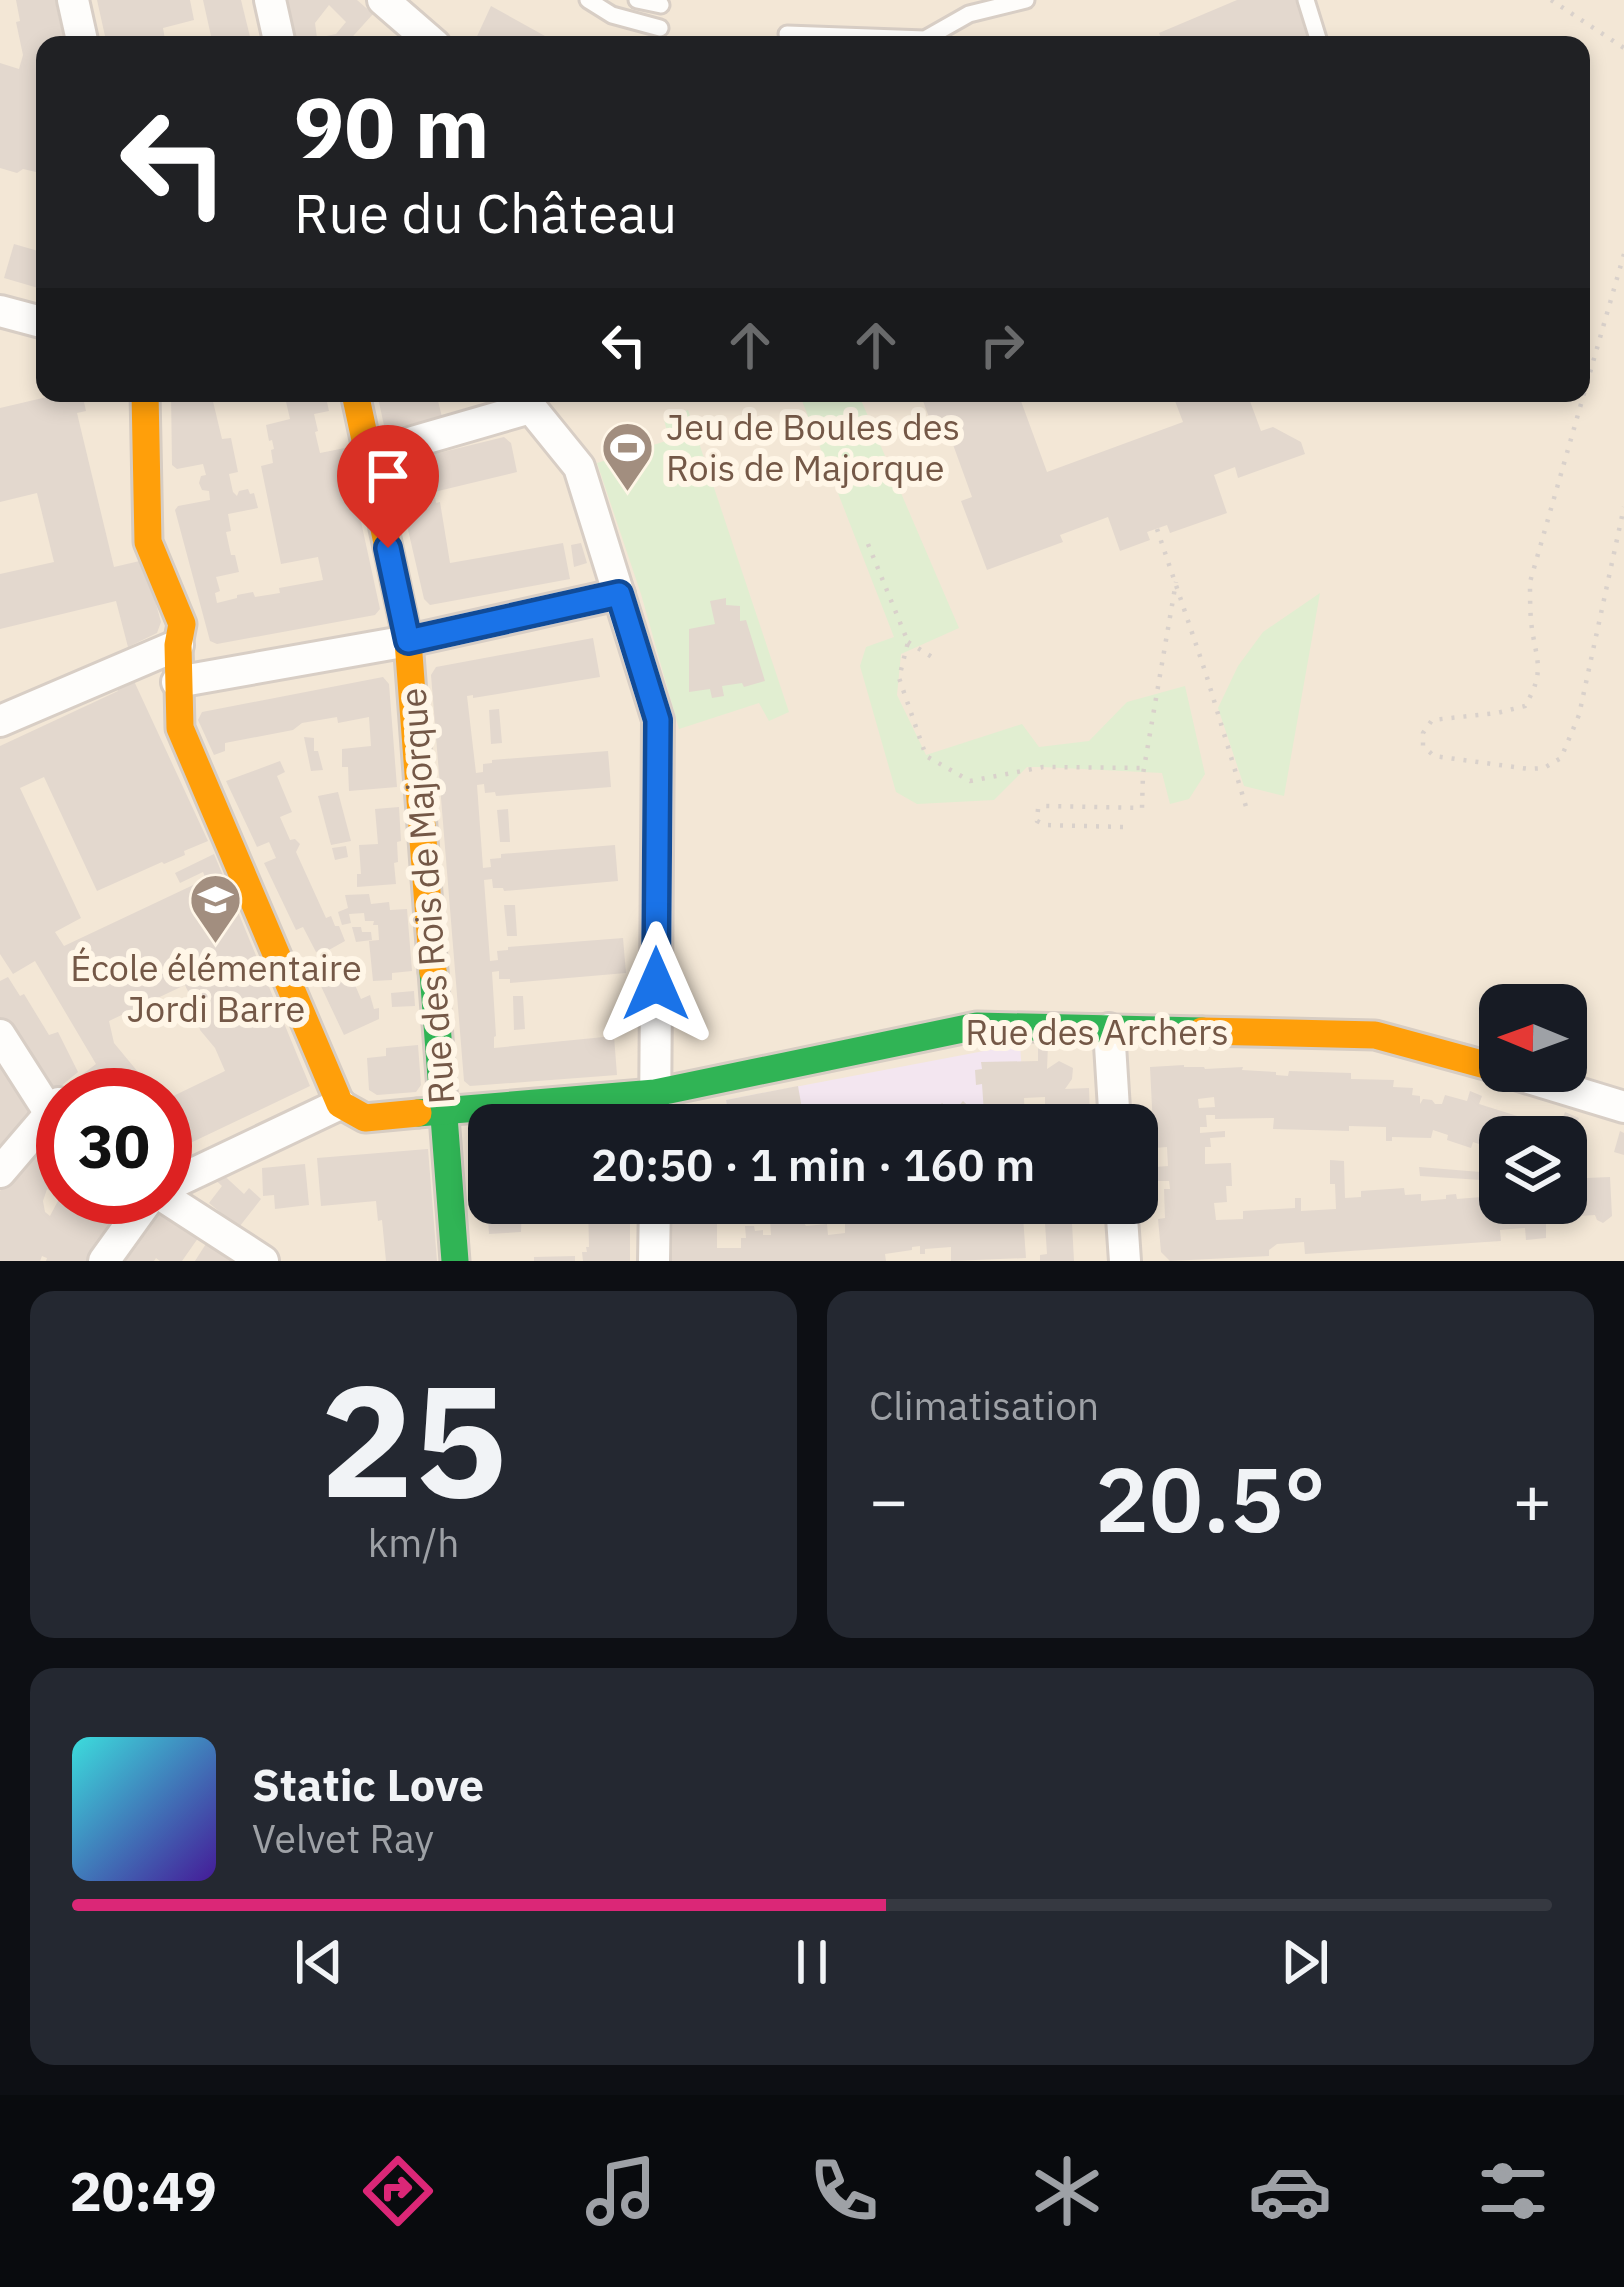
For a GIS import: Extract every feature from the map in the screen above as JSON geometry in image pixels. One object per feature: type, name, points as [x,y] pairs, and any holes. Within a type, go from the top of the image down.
[{"type":"street","points":[[73,0],[81,36]]},
{"type":"street","points":[[270,0],[278,36]]},
{"type":"street","points":[[382,0],[424,36]]},
{"type":"street","points":[[0,310],[36,320]]},
{"type":"street","points":[[145,402],[148,542],[182,624],[177,682],[180,728],[340,1105],[192,1174]]},
{"type":"street","name":"Rue des Rois de Majorque","points":[[357,402],[408,641],[455,1261]]},
{"type":"street","points":[[368,455],[519,402]]},
{"type":"street","points":[[527,402],[579,467],[658,720],[656,1104]]},
{"type":"street","points":[[177,682],[408,641],[619,594]]},
{"type":"street","points":[[0,721],[178,645]]},
{"type":"street","name":"Rue des Archers","points":[[340,1105],[364,1118],[656,1093],[977,1026],[1375,1034],[1479,1063]]},
{"type":"street","points":[[1109,1029],[1114,1104]]},
{"type":"street","points":[[0,1035],[36,1080]]},
{"type":"street","name":"Rue des Archers","points":[[1575,1092],[1624,1107]]},
{"type":"street","points":[[0,1172],[36,1132]]},
{"type":"street","points":[[192,1215],[262,1261]]},
{"type":"street","points":[[104,1261],[131,1224]]},
{"type":"street","points":[[654,1261],[655,1224]]},
{"type":"street","points":[[1122,1224],[1125,1261]]},
{"type":"lane","points":[[588,0],[612,15],[661,28]]},
{"type":"lane","points":[[637,0],[661,5]]},
{"type":"lane","points":[[933,36],[967,7],[1026,0]]},
{"type":"lane","points":[[1306,0],[1316,36]]},
{"type":"lane","points":[[787,34],[822,36]]},
{"type":"path","points":[[1551,0],[1624,48]]},
{"type":"path","points":[[1590,373],[1624,254]]},
{"type":"path","points":[[1582,402],[1530,582],[1539,669],[1535,689],[1525,706],[1432,720],[1423,734],[1423,746],[1434,756],[1528,769],[1561,758],[1579,715],[1624,507]]},
{"type":"path","points":[[1156,529],[1247,810]]},
{"type":"path","points":[[868,544],[908,642],[932,657]]},
{"type":"path","points":[[1124,827],[1045,825],[1037,820],[1038,808],[1142,808],[1144,768],[1176,582]]},
{"type":"path","points":[[908,642],[898,678],[926,756],[970,781],[1043,767],[1144,768]]},
{"type":"shaded area","points":[[0,0],[1624,0],[1624,1261],[0,1261]]},
{"type":"shaded area","points":[[1020,1044],[1024,1104],[727,1104],[726,1100]]},
{"type":"green space","points":[[803,402],[862,402],[959,628],[901,654],[897,695],[926,755],[1022,724],[1039,747],[1089,741],[1127,702],[1185,686],[1205,774],[1189,799],[1170,804],[1162,773],[1027,767],[994,800],[917,804],[896,792],[860,666],[866,647],[894,637]]},
{"type":"green space","points":[[688,410],[789,712],[769,721],[759,703],[679,729],[597,463],[669,440],[664,419]]},
{"type":"green space","points":[[1320,593],[1284,796],[1244,786],[1218,708],[1238,666],[1263,632]]},
{"type":"building","points":[[16,0],[55,0],[63,36],[36,36],[36,172],[23,169],[17,173],[0,168],[0,63],[19,69],[23,55],[16,22],[20,21]]},
{"type":"building","points":[[97,0],[190,0],[194,20],[163,28],[164,36],[105,36]]},
{"type":"building","points":[[203,0],[241,0],[250,36],[211,36]]},
{"type":"building","points":[[285,0],[357,0],[373,14],[353,36],[326,36],[336,34],[346,22],[329,5],[315,23],[317,36],[293,36]]},
{"type":"building","points":[[1237,0],[1297,0],[1311,36],[1160,36]]},
{"type":"building","points":[[491,6],[545,36],[477,36]]},
{"type":"building","points":[[14,244],[36,250],[36,287],[4,278]]},
{"type":"building","points":[[36,400],[84,402],[86,411],[77,413],[114,567],[144,560],[161,622],[157,633],[128,647],[116,601],[0,629],[0,574],[54,562],[37,493],[0,502],[0,408]]},
{"type":"building","points":[[171,402],[213,402],[222,439],[231,438],[238,472],[229,474],[233,492],[237,496],[248,489],[258,508],[228,514],[231,531],[226,532],[239,572],[216,577],[217,603],[323,580],[318,557],[281,564],[261,466],[273,463],[266,425],[290,419],[286,402],[327,402],[329,411],[314,414],[320,453],[345,448],[380,609],[375,615],[217,644],[210,641],[175,510],[210,500],[209,491],[199,483],[206,475],[203,464],[177,469],[172,465]]},
{"type":"building","points":[[379,402],[438,402],[442,417],[385,430]]},
{"type":"building","points":[[923,402],[1021,402],[1047,472],[1183,422],[1175,402],[1250,402],[1261,431],[1273,427],[1301,442],[1305,454],[1238,478],[1235,467],[1214,475],[1227,513],[1170,533],[1167,525],[1147,532],[1150,540],[1120,551],[1108,517],[1060,535],[1063,542],[987,570],[961,501],[972,497],[951,439],[939,444]]},
{"type":"building","points":[[504,437],[511,443],[517,472],[434,492],[436,503],[440,502],[450,563],[563,543],[570,579],[430,605],[424,599],[394,469],[398,463]]},
{"type":"building","points":[[581,543],[587,563],[574,567],[571,545]]},
{"type":"building","points":[[726,598],[726,605],[740,606],[740,621],[746,620],[765,681],[722,686],[724,696],[712,698],[710,689],[689,692],[689,629],[715,624],[710,601]]},
{"type":"building","points":[[593,638],[600,677],[467,696],[476,773],[483,772],[483,764],[492,760],[608,751],[611,787],[496,796],[485,793],[484,784],[477,785],[483,868],[491,867],[490,859],[501,858],[501,854],[615,845],[618,881],[504,891],[493,888],[492,879],[484,880],[490,961],[498,960],[497,951],[508,947],[623,938],[626,973],[510,983],[510,979],[499,979],[499,971],[492,972],[494,1048],[614,1036],[617,1075],[470,1086],[464,1081],[431,675],[436,667]]},
{"type":"building","points":[[110,675],[129,676],[134,681],[208,841],[97,891],[44,777],[20,788],[81,918],[55,932],[64,946],[206,879],[203,872],[180,883],[175,873],[214,854],[310,1086],[192,1142],[192,1087],[225,1071],[200,1030],[185,985],[109,1021],[114,1043],[135,1068],[91,1068],[96,1064],[35,961],[13,974],[0,954],[0,746],[118,691]]},
{"type":"building","points":[[383,677],[389,684],[397,787],[349,791],[342,749],[371,746],[369,717],[302,723],[293,730],[225,743],[225,751],[214,755],[198,720],[202,712]]},
{"type":"building","points":[[499,709],[502,743],[491,744],[489,710]]},
{"type":"building","points":[[304,737],[314,738],[323,770],[311,771]]},
{"type":"building","points":[[280,761],[285,772],[277,776],[292,812],[280,817],[290,840],[300,844],[296,852],[326,918],[331,916],[345,941],[327,951],[316,952],[303,927],[296,930],[264,863],[276,858],[269,842],[257,847],[226,781]]},
{"type":"building","points":[[338,792],[351,841],[331,845],[318,796]]},
{"type":"building","points":[[399,807],[396,884],[357,887],[359,845],[378,844],[375,809]]},
{"type":"building","points":[[508,809],[510,842],[500,842],[497,810]]},
{"type":"building","points":[[346,846],[348,857],[335,860],[332,848]]},
{"type":"building","points":[[369,894],[371,904],[389,902],[390,910],[407,909],[412,971],[392,973],[392,980],[373,981],[369,941],[379,940],[378,925],[365,921],[364,913],[349,914],[351,923],[342,925],[338,912],[348,908],[345,895]]},
{"type":"building","points":[[504,905],[515,905],[517,936],[507,936]]},
{"type":"building","points":[[352,927],[371,932],[372,940],[356,942]]},
{"type":"building","points":[[347,966],[361,999],[370,995],[374,1009],[379,1008],[379,1019],[344,1035],[319,982]]},
{"type":"building","points":[[8,977],[49,1035],[58,1032],[76,1068],[36,1068],[36,1074],[0,1019],[0,981]]},
{"type":"building","points":[[414,991],[415,1006],[392,1007],[391,993]]},
{"type":"building","points":[[513,996],[523,996],[525,1029],[514,1030]]},
{"type":"building","points":[[418,1045],[421,1085],[416,1092],[377,1095],[369,1090],[367,1058],[386,1056],[386,1048]]},
{"type":"building","points":[[1038,1045],[1048,1045],[1047,1069],[1059,1061],[1073,1068],[1065,1089],[1089,1088],[1090,1104],[1045,1104],[1045,1097],[1024,1098],[1024,1104],[983,1104],[975,1070],[982,1069],[981,1062],[1038,1061]]},
{"type":"building","points":[[0,1049],[36,1105],[36,1114],[0,1158]]},
{"type":"building","points":[[1184,1065],[1243,1067],[1288,1076],[1289,1071],[1351,1073],[1351,1079],[1394,1080],[1393,1087],[1413,1088],[1412,1095],[1420,1096],[1420,1104],[1423,1099],[1442,1104],[1445,1095],[1467,1101],[1470,1091],[1482,1096],[1479,1104],[1517,1116],[1479,1116],[1479,1144],[1473,1142],[1471,1148],[1433,1130],[1431,1138],[1386,1141],[1386,1127],[1273,1129],[1274,1118],[1206,1115],[1207,1127],[1200,1127],[1200,1133],[1225,1131],[1225,1137],[1210,1138],[1205,1164],[1231,1163],[1232,1186],[1226,1186],[1227,1202],[1214,1203],[1216,1220],[1243,1219],[1243,1211],[1295,1208],[1295,1198],[1301,1198],[1301,1211],[1336,1209],[1330,1160],[1344,1161],[1345,1198],[1361,1197],[1361,1191],[1404,1188],[1405,1195],[1421,1194],[1421,1201],[1456,1194],[1457,1199],[1479,1197],[1479,1224],[1546,1224],[1546,1238],[1526,1240],[1525,1228],[1500,1230],[1501,1241],[1305,1254],[1304,1242],[1277,1244],[1269,1256],[1170,1261],[1161,1252],[1158,1219],[1165,1218],[1164,1189],[1170,1189],[1169,1181],[1158,1181],[1158,1167],[1168,1166],[1167,1147],[1158,1148],[1158,1104],[1152,1104],[1150,1067]],"holes":[[[1214,1097],[1215,1107],[1199,1108],[1198,1099]]]},
{"type":"building","points":[[798,1086],[801,1104],[727,1104],[726,1100]]},
{"type":"building","points":[[1620,1131],[1624,1133],[1624,1155],[1614,1152]]},
{"type":"building","points":[[36,1148],[36,1224],[120,1224],[93,1261],[46,1261],[42,1256],[40,1261],[0,1261],[0,1191]]},
{"type":"building","points":[[428,1149],[437,1261],[386,1261],[376,1201],[321,1206],[317,1158]]},
{"type":"building","points":[[305,1164],[309,1205],[275,1209],[274,1195],[263,1196],[262,1168]]},
{"type":"building","points":[[1419,1167],[1479,1172],[1479,1180],[1420,1176]]},
{"type":"building","points":[[217,1169],[244,1194],[249,1188],[261,1199],[236,1231],[216,1217],[220,1212],[209,1203],[222,1186],[208,1173]]},
{"type":"building","points":[[1610,1177],[1612,1216],[1603,1223],[1595,1215],[1587,1215],[1587,1178]]},
{"type":"building","points":[[142,1224],[192,1224],[203,1231],[182,1261],[114,1261]]},
{"type":"building","points":[[488,1224],[521,1224],[521,1232],[489,1234]]},
{"type":"building","points":[[588,1224],[630,1224],[630,1261],[583,1261],[582,1252],[589,1247]]},
{"type":"building","points":[[673,1224],[717,1224],[717,1248],[741,1248],[745,1226],[771,1235],[770,1224],[827,1224],[828,1235],[845,1233],[845,1224],[1024,1224],[1026,1258],[951,1261],[951,1247],[925,1249],[920,1254],[920,1246],[885,1254],[886,1261],[672,1261]]},
{"type":"building","points":[[1045,1224],[1072,1224],[1074,1261],[1040,1261],[1040,1255],[1047,1254]]},
{"type":"building","points":[[211,1236],[249,1261],[195,1261]]},
{"type":"building","points":[[575,1256],[575,1261],[534,1261],[534,1257]]},
{"type":"traffic: fast","points":[[433,972],[455,1261]]},
{"type":"traffic: fast","points":[[418,1113],[655,1093],[977,1026],[1202,1031]]},
{"type":"traffic: slow","points":[[145,402],[148,542],[182,624],[180,728],[340,1104],[365,1118],[418,1113]]},
{"type":"traffic: slow","points":[[357,402],[408,641],[433,972]]},
{"type":"traffic: slow","points":[[1202,1031],[1375,1035],[1479,1063]]},
{"type":"place","name":"Jeu de Boules des Rois de Majorque","points":[[627,494]]},
{"type":"place","name":"École élémentaire Jordi Barre","points":[[216,946]]},
{"type":"route","points":[[388,548],[408,641],[619,594],[658,720],[656,984]]}]
